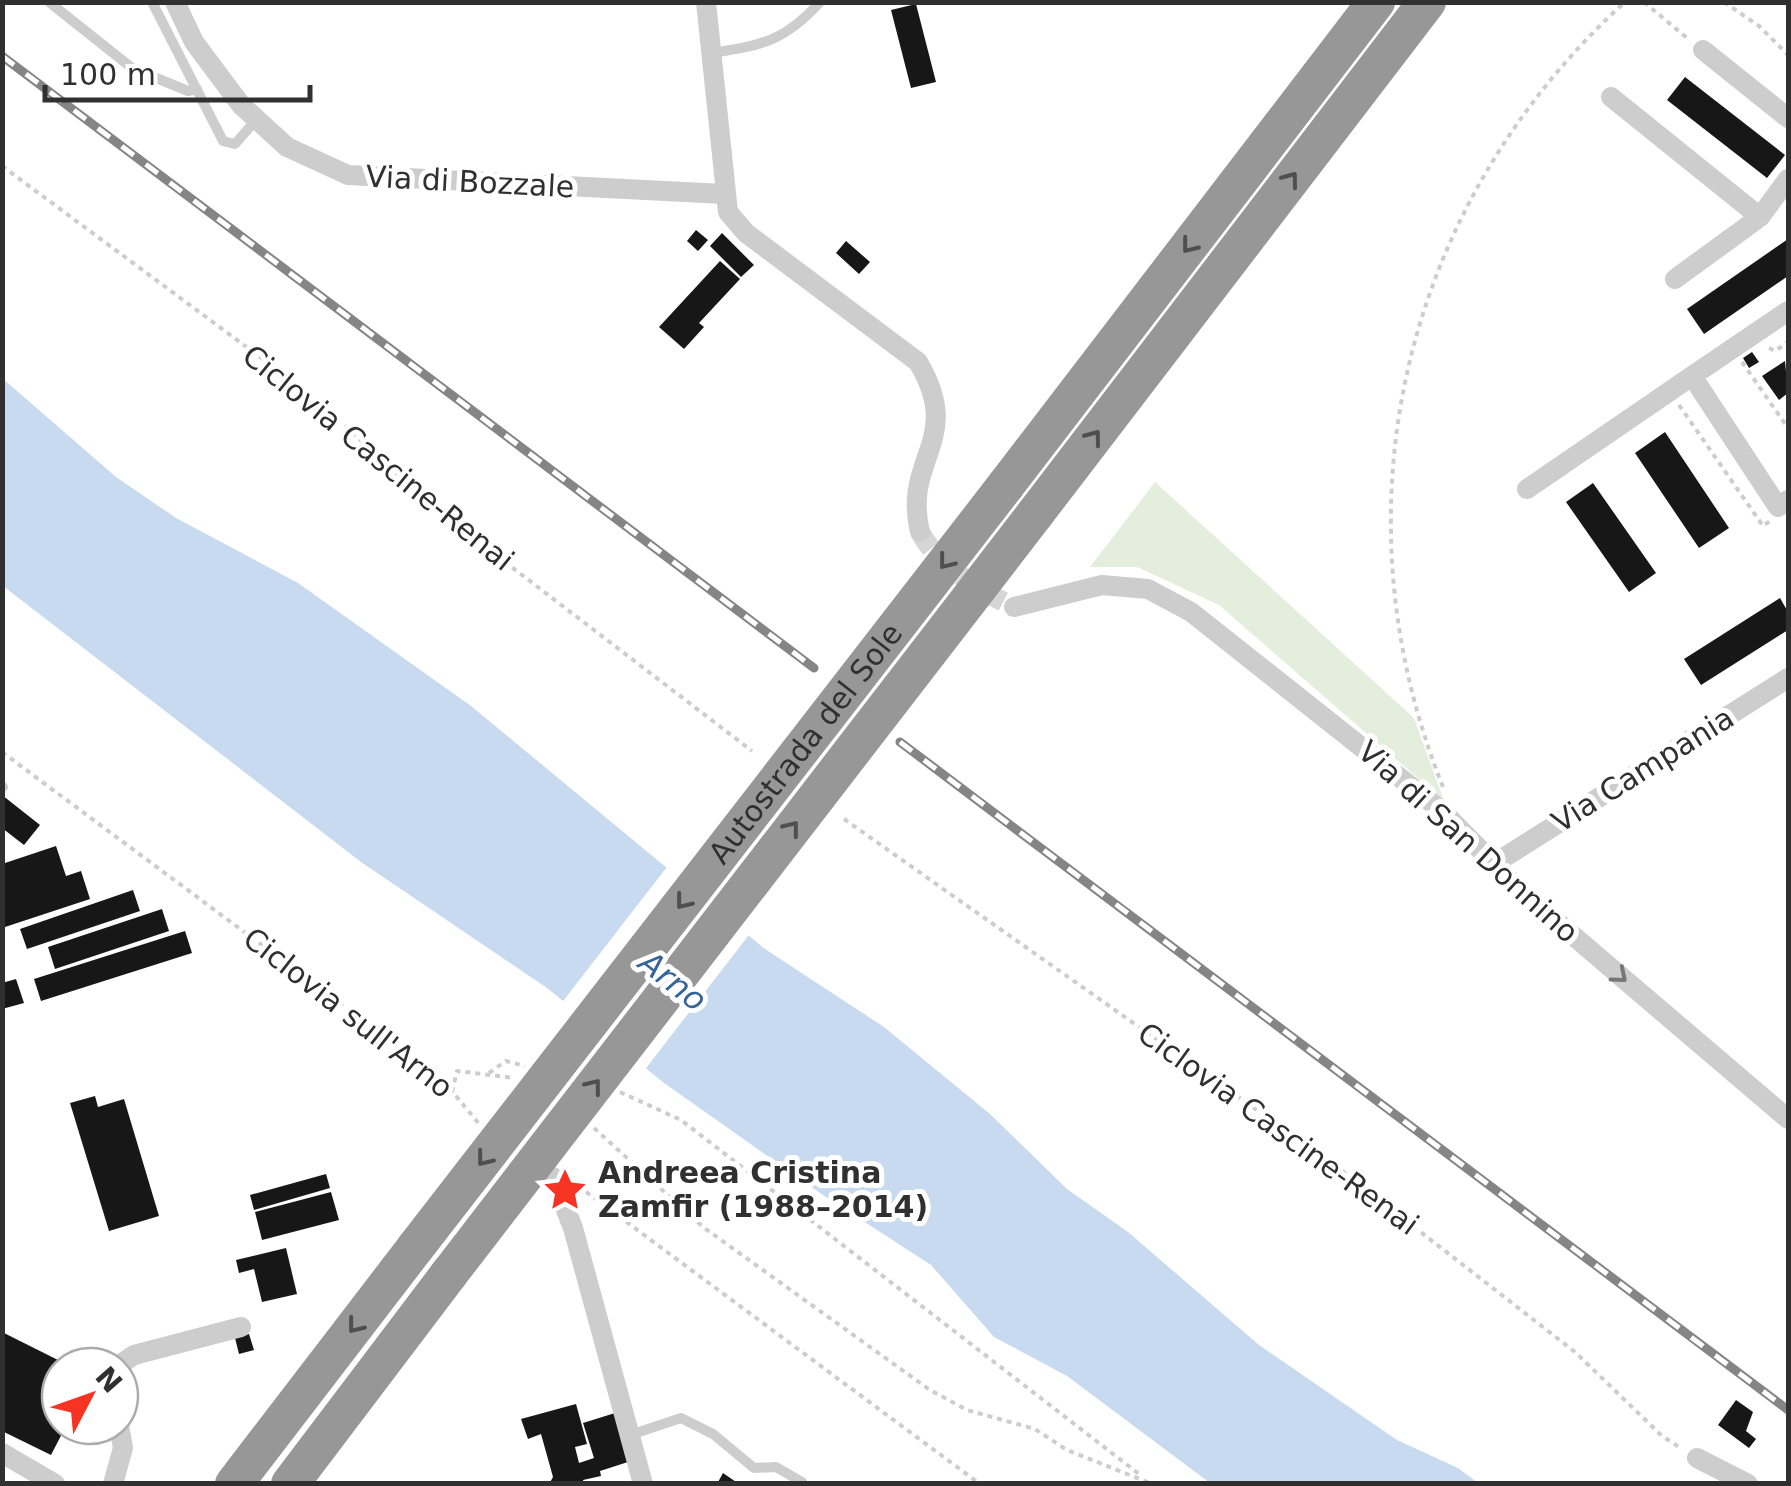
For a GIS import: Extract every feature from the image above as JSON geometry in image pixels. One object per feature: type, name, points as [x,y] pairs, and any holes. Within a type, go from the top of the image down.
[{"type":"highway","name":"Autostrada del Sole","points":[[234,1484],[1376,2]]},
{"type":"highway","name":"Autostrada del Sole","points":[[290,1484],[1426,2]]},
{"type":"street","name":"Via di Bozzale","points":[[175,2],[194,42],[257,119],[287,147],[348,175],[724,194]]},
{"type":"street","points":[[706,2],[728,212],[746,233],[918,362],[936,393],[932,447],[918,478],[914,507],[920,532]]},
{"type":"street","points":[[1703,50],[1788,118]]},
{"type":"street","points":[[1611,97],[1760,216]]},
{"type":"street","points":[[1675,279],[1760,216],[1788,178]]},
{"type":"street","points":[[1527,488],[1788,310]]},
{"type":"street","points":[[1692,376],[1778,507],[1788,500]]},
{"type":"street","name":"Via di San Donnino","points":[[1014,606],[1102,585],[1148,590],[1176,604],[1442,811],[1497,862],[1522,892],[1788,1120]]},
{"type":"street","name":"Via Campania","points":[[1497,862],[1788,678]]},
{"type":"street","points":[[553,1177],[573,1228],[643,1484]]},
{"type":"street","points":[[140,1353],[241,1326]]},
{"type":"street","points":[[113,1484],[123,1446]]},
{"type":"street","points":[[2,1453],[55,1484]]},
{"type":"street","points":[[1697,1458],[1748,1484]]},
{"type":"lane","points":[[49,2],[132,68],[188,91],[197,90]]},
{"type":"lane","points":[[152,2],[229,144],[257,119]]},
{"type":"lane","points":[[711,53],[762,45],[795,30],[820,2]]},
{"type":"lane","points":[[630,1435],[682,1418],[713,1434],[754,1468],[776,1467],[802,1482]]},
{"type":"path","points":[[1450,803],[1411,696],[1394,600],[1390,478],[1412,346],[1472,196],[1501,145],[1561,62],[1625,2]]},
{"type":"path","points":[[1644,2],[1703,50]]},
{"type":"path","points":[[1724,2],[1759,26],[1788,55]]},
{"type":"path","name":"Ciclovia Cascine-Renai","points":[[2,166],[314,397],[428,503],[752,751]]},
{"type":"path","points":[[1740,358],[1788,428]]},
{"type":"path","points":[[1675,399],[1763,526],[1776,518]]},
{"type":"path","name":"Ciclovia sull'Arno","points":[[2,752],[442,1079],[486,1133]]},
{"type":"path","name":"Ciclovia Cascine-Renai","points":[[844,818],[1332,1163],[1576,1352],[1662,1436],[1697,1458]]},
{"type":"path","points":[[489,1073],[506,1061],[542,1070]]},
{"type":"path","points":[[452,1092],[457,1071],[529,1080]]},
{"type":"path","points":[[614,1090],[697,1131],[1151,1483]]},
{"type":"path","points":[[583,1120],[703,1226],[930,1390],[967,1410],[1034,1428],[1066,1450],[1151,1483]]},
{"type":"path","points":[[553,1177],[580,1187],[980,1484]]},
{"type":"green space","points":[[1155,482],[1414,718],[1444,801],[1219,605],[1137,567],[1090,567]]},
{"type":"water","name":"Arno","points":[[2,378],[116,477],[176,518],[298,583],[471,706],[765,949],[884,1027],[990,1114],[1067,1189],[1128,1232],[1259,1345],[1397,1440],[1458,1468],[1478,1483],[1210,1483],[1067,1376],[994,1337],[931,1265],[664,1083],[547,988],[361,862],[3,586]]},
{"type":"pier","points":[[670,863],[752,931],[643,1072],[560,1005]]},
{"type":"building","points":[[916,4],[936,82],[911,88],[891,10]]},
{"type":"building","points":[[1685,77],[1785,155],[1767,178],[1667,100]]},
{"type":"building","points":[[696,230],[708,240],[698,251],[687,241]]},
{"type":"building","points":[[722,233],[754,265],[741,277],[710,246]]},
{"type":"building","points":[[1788,239],[1788,276],[1704,334],[1687,309]]},
{"type":"building","points":[[846,241],[870,262],[859,274],[836,253]]},
{"type":"building","points":[[720,261],[740,279],[699,323],[704,327],[684,349],[659,327]]},
{"type":"building","points":[[1752,352],[1759,362],[1749,368],[1743,358]]},
{"type":"building","points":[[1785,361],[1788,393],[1779,400],[1762,376]]},
{"type":"building","points":[[1665,432],[1729,528],[1699,548],[1635,453]]},
{"type":"building","points":[[1593,483],[1656,573],[1629,592],[1566,502]]},
{"type":"building","points":[[1780,598],[1788,612],[1788,630],[1701,685],[1684,659]]},
{"type":"building","points":[[2,795],[40,825],[24,845],[2,828]]},
{"type":"building","points":[[56,846],[66,876],[81,871],[90,899],[2,928],[2,864]]},
{"type":"building","points":[[133,890],[140,911],[27,949],[20,929]]},
{"type":"building","points":[[162,909],[169,931],[55,969],[48,947]]},
{"type":"building","points":[[185,931],[192,953],[41,1001],[34,979]]},
{"type":"building","points":[[16,979],[24,1003],[2,1009],[2,983]]},
{"type":"building","points":[[95,1096],[98,1107],[124,1099],[159,1216],[109,1231],[70,1103]]},
{"type":"building","points":[[326,1174],[330,1188],[254,1210],[250,1195]]},
{"type":"building","points":[[331,1192],[339,1220],[262,1240],[255,1212]]},
{"type":"building","points":[[286,1248],[297,1294],[262,1302],[254,1269],[239,1273],[236,1260]]},
{"type":"building","points":[[2,1332],[40,1351],[40,1446],[56,1446],[51,1455],[2,1431]]},
{"type":"building","points":[[249,1334],[254,1350],[239,1354],[235,1338]]},
{"type":"building","points":[[1736,1400],[1753,1412],[1746,1431],[1756,1439],[1749,1448],[1718,1425]]},
{"type":"building","points":[[576,1404],[587,1444],[575,1447],[579,1463],[594,1458],[583,1423],[615,1413],[628,1462],[600,1471],[601,1476],[583,1480],[584,1484],[549,1484],[553,1477],[541,1434],[528,1439],[521,1419]]},
{"type":"building","points":[[723,1473],[739,1484],[717,1484]]},
{"type":"tunnel","points":[[920,532],[949,567],[1014,607]]},
{"type":"railway","points":[[2,56],[814,668]]},
{"type":"railway","points":[[900,742],[1788,1410]]},
{"type":"place","name":"Andreea Cristina Zamfir (1988–2014)","points":[[565,1190]]}]
